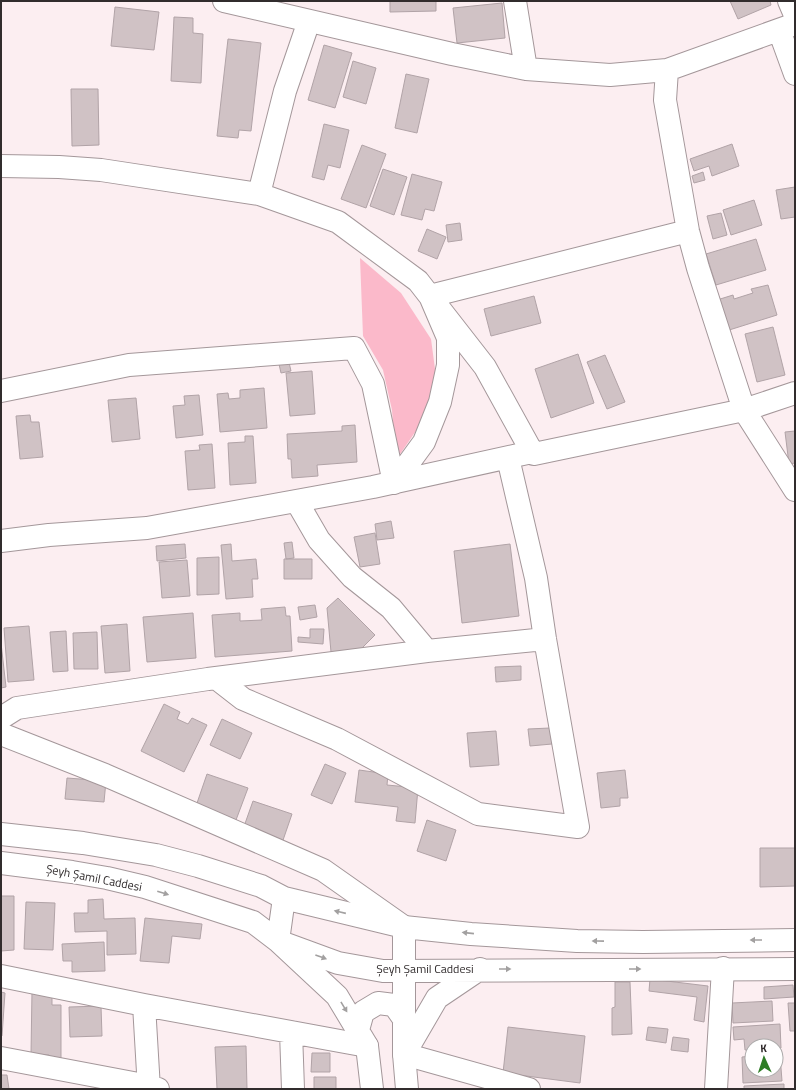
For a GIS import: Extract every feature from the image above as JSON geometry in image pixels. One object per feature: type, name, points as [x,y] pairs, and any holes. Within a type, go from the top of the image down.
[{"type":"street","points":[[224,1],[526,69],[610,75],[667,70],[787,27],[795,74]]},
{"type":"street","points":[[515,1],[526,69]]},
{"type":"street","points":[[789,1],[795,15]]},
{"type":"street","points":[[259,194],[284,91],[309,21]]},
{"type":"street","points":[[667,70],[665,100],[688,231],[698,268],[744,410],[795,490]]},
{"type":"street","points":[[1,166],[59,167],[101,170],[259,194],[338,222],[418,281],[485,367],[532,452]]},
{"type":"street","points":[[430,296],[688,231]]},
{"type":"street","points":[[394,483],[424,442],[440,402],[448,365],[448,338],[430,296]]},
{"type":"street","points":[[1,391],[129,365],[354,348],[373,384],[394,483]]},
{"type":"street","points":[[1,541],[49,535],[147,528],[297,502],[394,483],[532,452],[534,454],[744,410],[795,393]]},
{"type":"street","points":[[216,678],[243,699],[337,739],[478,814],[578,827],[545,639],[536,578],[508,458]]},
{"type":"street","points":[[297,502],[318,540],[352,577],[391,608],[427,652]]},
{"type":"street","points":[[1,718],[17,708],[216,678],[545,639]]},
{"type":"street","points":[[1,734],[105,776],[323,870],[404,927]]},
{"type":"street","points":[[1,834],[83,843],[156,856],[198,866],[261,886],[284,898],[404,927],[471,934],[577,941],[643,942],[795,940]]},
{"type":"street","name":"Şeyh Şamil Caddesi","points":[[1,863],[72,872],[107,878],[144,887],[253,922],[278,941],[338,963],[384,971],[480,969],[795,968]]},
{"type":"street","points":[[284,898],[278,941],[337,996],[363,1038]]},
{"type":"street","points":[[404,927],[404,1054],[407,1089]]},
{"type":"street","points":[[716,1089],[722,968]]},
{"type":"street","points":[[404,1054],[437,998],[480,969]]},
{"type":"street","points":[[1,976],[144,1005],[291,1032],[363,1038]]},
{"type":"street","points":[[372,1089],[363,1038],[364,1012],[378,1003],[394,1005],[404,1019]]},
{"type":"street","points":[[1,1058],[152,1088],[144,1005]]},
{"type":"street","points":[[291,1032],[293,1089]]},
{"type":"street","points":[[404,1054],[529,1089]]},
{"type":"shaded area","points":[[360,258],[401,293],[431,339],[437,384],[422,422],[396,460],[392,410],[383,370],[363,336]]},
{"type":"building","points":[[390,1],[436,1],[436,11],[390,12]]},
{"type":"building","points":[[730,1],[770,1],[771,5],[738,19]]},
{"type":"building","points":[[502,3],[505,38],[457,43],[453,8]]},
{"type":"building","points":[[115,7],[159,12],[154,50],[111,46]]},
{"type":"building","points":[[174,17],[193,18],[193,33],[203,34],[201,83],[171,81]]},
{"type":"building","points":[[228,39],[261,43],[251,131],[239,130],[238,138],[217,136]]},
{"type":"building","points":[[324,45],[352,53],[335,108],[308,100]]},
{"type":"building","points":[[353,61],[376,68],[366,104],[343,97]]},
{"type":"building","points":[[406,74],[429,79],[417,133],[395,128]]},
{"type":"building","points":[[71,89],[98,89],[99,145],[72,146]]},
{"type":"building","points":[[324,124],[349,130],[340,168],[328,165],[324,180],[312,177]]},
{"type":"building","points":[[732,144],[739,166],[712,176],[709,166],[694,171],[690,159]]},
{"type":"building","points":[[362,145],[386,154],[366,208],[341,199]]},
{"type":"building","points":[[383,169],[407,177],[394,215],[370,206]]},
{"type":"building","points":[[703,172],[705,180],[694,183],[692,176]]},
{"type":"building","points":[[412,174],[442,182],[434,211],[425,209],[422,220],[401,215]]},
{"type":"building","points":[[795,187],[795,217],[781,219],[776,190]]},
{"type":"building","points":[[754,200],[762,225],[731,235],[723,210]]},
{"type":"building","points":[[721,213],[727,235],[713,239],[707,216]]},
{"type":"building","points":[[460,223],[462,240],[448,242],[446,225]]},
{"type":"building","points":[[427,229],[446,237],[437,259],[418,251]]},
{"type":"building","points":[[756,239],[766,270],[716,285],[706,254]]},
{"type":"building","points":[[768,285],[777,315],[726,331],[717,300],[733,295],[734,299],[753,293],[751,289]]},
{"type":"building","points":[[534,296],[541,323],[491,336],[484,309]]},
{"type":"building","points":[[773,327],[785,375],[757,382],[745,334]]},
{"type":"building","points":[[287,354],[291,371],[281,373],[277,355]]},
{"type":"building","points":[[578,354],[594,403],[551,418],[535,369]]},
{"type":"building","points":[[605,355],[625,402],[607,409],[587,362]]},
{"type":"building","points":[[312,371],[315,414],[290,416],[286,373]]},
{"type":"building","points":[[264,388],[267,428],[220,432],[217,394],[228,393],[229,399],[240,398],[240,390]]},
{"type":"building","points":[[199,395],[203,435],[176,438],[173,406],[185,405],[184,396]]},
{"type":"building","points":[[136,398],[140,439],[112,442],[108,400]]},
{"type":"building","points":[[30,415],[31,422],[39,422],[43,457],[20,459],[16,416]]},
{"type":"building","points":[[355,425],[357,462],[317,465],[318,476],[292,478],[291,459],[288,459],[287,434],[342,431],[342,426]]},
{"type":"building","points":[[795,431],[795,463],[789,464],[785,432]]},
{"type":"building","points":[[245,436],[253,436],[256,483],[230,485],[228,443],[245,442]]},
{"type":"building","points":[[212,444],[215,488],[188,490],[185,451],[200,450],[199,445]]},
{"type":"building","points":[[391,521],[394,538],[377,540],[375,524]]},
{"type":"building","points":[[375,533],[380,564],[360,567],[354,537]]},
{"type":"building","points":[[292,542],[294,558],[286,559],[284,543]]},
{"type":"building","points":[[185,544],[186,558],[157,561],[156,546]]},
{"type":"building","points":[[231,544],[232,561],[256,559],[258,579],[252,579],[253,597],[226,599],[221,545]]},
{"type":"building","points":[[510,544],[519,616],[462,623],[454,551]]},
{"type":"building","points":[[219,557],[219,594],[197,595],[197,558]]},
{"type":"building","points":[[284,559],[312,559],[312,579],[284,579]]},
{"type":"building","points":[[187,560],[190,596],[162,598],[159,562]]},
{"type":"building","points":[[338,598],[375,635],[361,649],[331,652],[327,608]]},
{"type":"building","points":[[315,605],[317,617],[300,620],[298,607]]},
{"type":"building","points":[[285,607],[286,616],[290,616],[292,651],[215,657],[212,615],[240,613],[240,621],[262,620],[261,609]]},
{"type":"building","points":[[193,613],[196,658],[147,662],[143,617]]},
{"type":"building","points":[[127,624],[130,671],[105,673],[101,626]]},
{"type":"building","points":[[29,626],[34,680],[8,682],[4,628]]},
{"type":"building","points":[[310,629],[324,629],[323,644],[298,642],[298,637],[310,638]]},
{"type":"building","points":[[66,631],[68,671],[53,672],[50,632]]},
{"type":"building","points":[[97,632],[98,669],[74,669],[73,633]]},
{"type":"building","points":[[1,643],[6,687],[1,688]]},
{"type":"building","points":[[521,666],[521,680],[496,682],[495,667]]},
{"type":"building","points":[[164,704],[180,712],[177,719],[188,724],[192,718],[207,725],[184,772],[141,751]]},
{"type":"building","points":[[222,719],[252,733],[240,759],[210,745]]},
{"type":"building","points":[[550,728],[552,744],[530,746],[528,729]]},
{"type":"building","points":[[496,731],[499,765],[470,767],[467,733]]},
{"type":"building","points":[[325,764],[346,773],[332,804],[311,795]]},
{"type":"building","points":[[359,770],[388,774],[387,785],[418,788],[415,823],[396,821],[398,807],[355,802]]},
{"type":"building","points":[[625,770],[628,798],[620,798],[620,806],[601,808],[597,773]]},
{"type":"building","points":[[207,774],[248,788],[236,820],[196,806]]},
{"type":"building","points":[[67,778],[106,781],[104,802],[65,799]]},
{"type":"building","points":[[253,801],[292,814],[281,846],[242,832]]},
{"type":"building","points":[[427,820],[456,830],[446,861],[417,851]]},
{"type":"building","points":[[760,848],[795,848],[795,886],[760,887]]},
{"type":"building","points":[[1,896],[14,896],[14,950],[1,951]]},
{"type":"building","points":[[103,899],[104,919],[135,918],[136,954],[107,955],[107,931],[75,932],[74,913],[88,913],[88,900]]},
{"type":"building","points":[[26,902],[55,903],[53,950],[24,949]]},
{"type":"building","points":[[145,918],[202,924],[200,939],[172,936],[169,963],[140,961]]},
{"type":"building","points":[[104,942],[105,971],[72,972],[72,961],[63,961],[62,944]]},
{"type":"building","points":[[650,979],[708,986],[704,1022],[694,1020],[697,997],[649,991]]},
{"type":"building","points":[[615,982],[630,982],[632,1034],[612,1035],[612,1008],[615,1007]]},
{"type":"building","points":[[793,985],[794,997],[764,999],[764,987]]},
{"type":"building","points":[[32,991],[52,991],[52,1005],[61,1005],[61,1060],[49,1060],[49,1055],[31,1054]]},
{"type":"building","points":[[1,992],[5,993],[2,1036],[1,1036]]},
{"type":"building","points":[[772,1001],[773,1021],[733,1023],[732,1003]]},
{"type":"building","points":[[788,1003],[795,1003],[795,1031],[790,1031]]},
{"type":"building","points":[[101,1006],[102,1036],[70,1037],[69,1007]]},
{"type":"building","points":[[780,1024],[781,1038],[744,1038],[734,1040],[733,1027]]},
{"type":"building","points":[[508,1027],[585,1036],[580,1083],[503,1073]]},
{"type":"building","points":[[648,1027],[668,1029],[666,1043],[646,1040]]},
{"type":"building","points":[[673,1037],[689,1039],[688,1052],[671,1050]]},
{"type":"building","points":[[246,1046],[247,1089],[217,1089],[215,1047]]},
{"type":"building","points":[[312,1053],[330,1053],[330,1072],[311,1072]]},
{"type":"building","points":[[742,1057],[744,1057],[744,1078],[782,1078],[782,1081],[743,1083]]},
{"type":"building","points":[[1,1075],[7,1075],[9,1089],[1,1089]]},
{"type":"building","points":[[314,1077],[336,1077],[336,1089],[314,1089]]},
{"type":"building","points":[[784,1084],[784,1089],[744,1089],[744,1086]]}]
